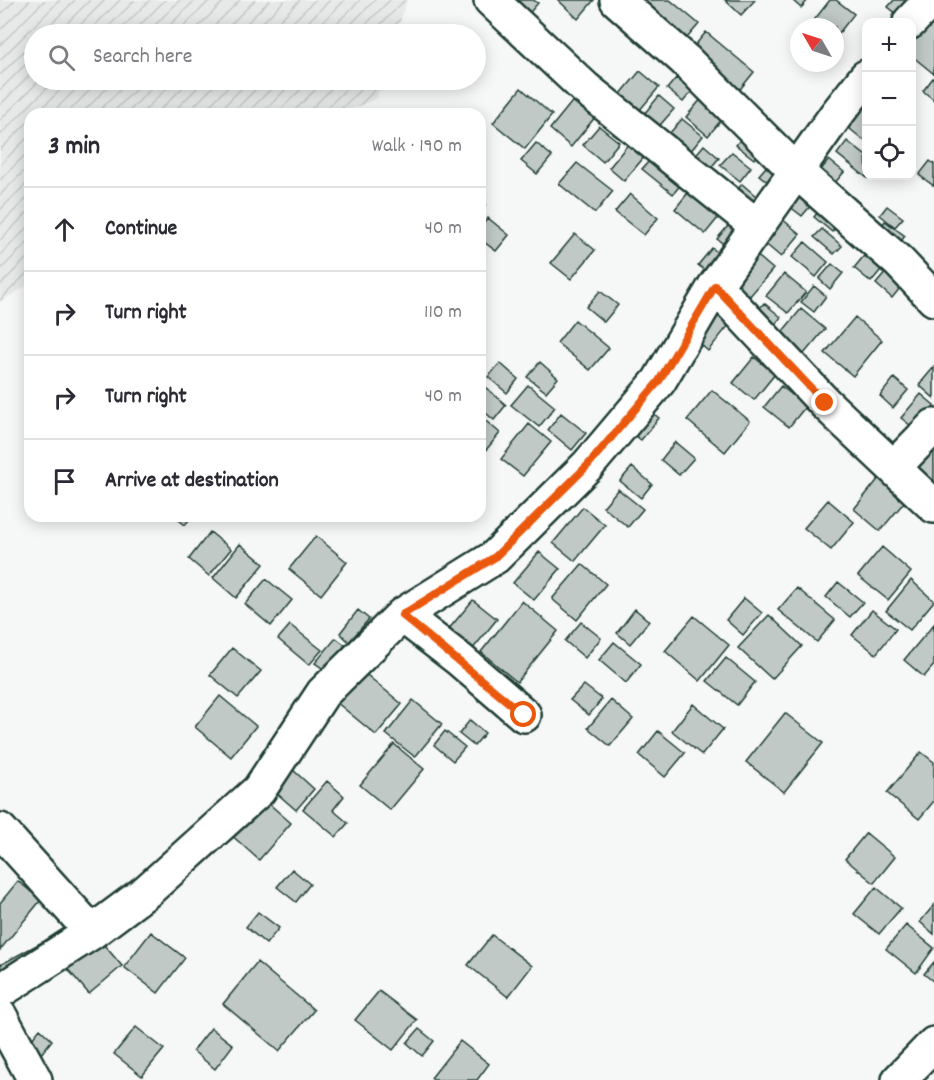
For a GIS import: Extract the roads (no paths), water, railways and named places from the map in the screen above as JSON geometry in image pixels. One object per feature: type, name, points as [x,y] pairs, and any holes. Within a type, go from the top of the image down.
[{"type":"street","points":[[491,0],[585,88],[757,226]]},
{"type":"street","points":[[617,0],[685,60],[796,171],[899,262],[934,299]]},
{"type":"street","points":[[914,18],[931,0]]},
{"type":"street","points":[[0,991],[93,932],[147,891],[259,790],[323,693],[402,615],[495,557],[588,465],[659,381],[715,286],[862,83]]},
{"type":"street","points":[[715,286],[825,403],[934,506]]},
{"type":"street","points":[[894,467],[934,426]]},
{"type":"street","points":[[402,615],[524,715]]},
{"type":"street","points":[[0,830],[93,932]]},
{"type":"street","points":[[0,1016],[35,1080]]},
{"type":"street","points":[[899,1080],[934,1044]]}]
